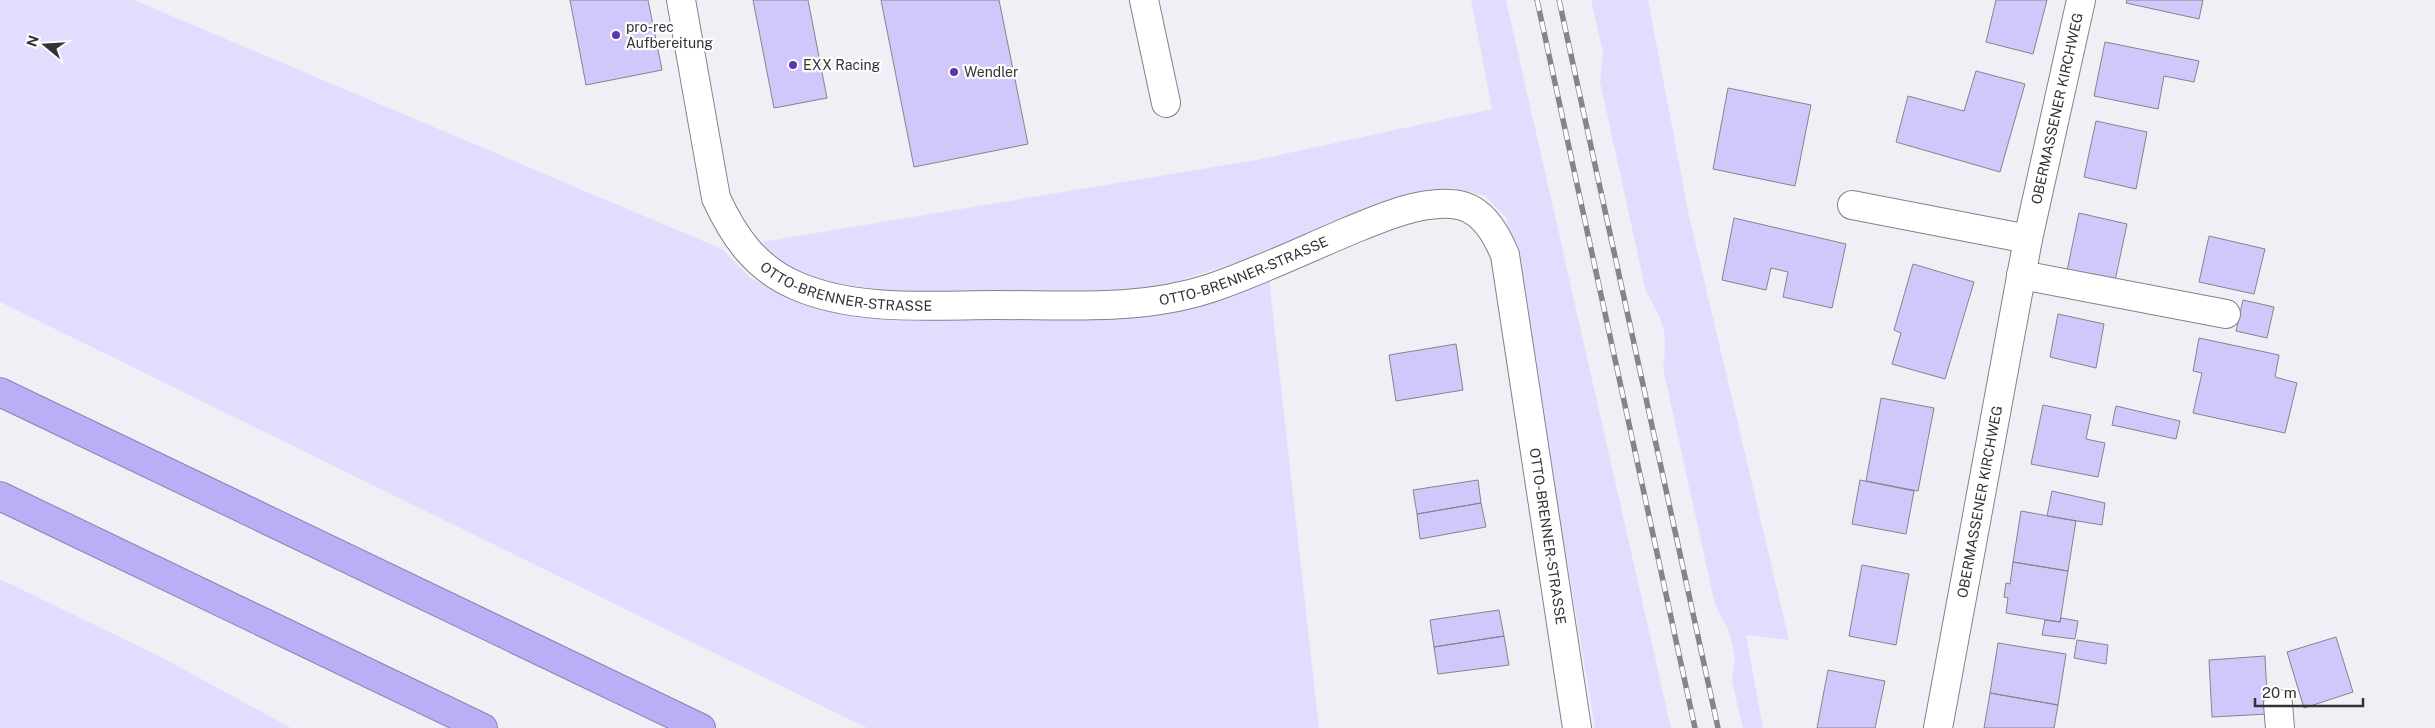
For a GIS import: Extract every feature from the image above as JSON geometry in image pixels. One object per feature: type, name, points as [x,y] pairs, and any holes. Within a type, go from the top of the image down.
[{"type":"highway","points":[[0,392],[701,728]]},
{"type":"highway","points":[[0,496],[482,728]]},
{"type":"street","name":"OTTO-BRENNER-STRASSE","points":[[680,0],[716,198],[730,227],[747,252],[766,269],[797,286],[834,298],[888,305],[1128,305],[1169,300],[1212,288],[1388,215],[1424,206],[1452,204],[1467,208],[1483,218],[1496,233],[1505,254],[1577,728]]},
{"type":"street","points":[[1144,0],[1166,103]]},
{"type":"street","name":"OBERMASSENER KIRCHWEG","points":[[1938,728],[2028,239],[2081,0]]},
{"type":"street","points":[[1852,205],[2028,239]]},
{"type":"street","points":[[2021,275],[2226,314]]},
{"type":"shaded area","points":[[0,0],[134,0],[722,249],[750,278],[793,298],[890,314],[1145,317],[1212,300],[1269,278],[1319,728],[867,728],[0,302]]},
{"type":"shaded area","points":[[1471,0],[1506,0],[1671,728],[1595,728],[1526,316],[1506,217],[1484,195],[1452,188],[1401,197],[1266,253],[1142,292],[893,293],[841,286],[805,277],[779,262],[762,242],[1256,160],[1492,109]]},
{"type":"shaded area","points":[[1591,0],[1648,0],[1689,216],[1789,640],[1746,635],[1763,728],[1743,728],[1732,681],[1735,658],[1729,631],[1715,605],[1663,368],[1665,336],[1661,320],[1646,292],[1600,82],[1603,53]]},
{"type":"shaded area","points":[[0,579],[161,657],[291,728],[0,728]]},
{"type":"building","name":"pro-rec Aufbereitung","points":[[570,0],[648,0],[662,70],[586,85]]},
{"type":"building","name":"EXX Racing","points":[[753,0],[808,0],[827,98],[774,108]]},
{"type":"building","name":"Wendler","points":[[881,0],[999,0],[1028,144],[914,167]]},
{"type":"building","points":[[1996,0],[2047,0],[2033,54],[1986,42]]},
{"type":"building","points":[[2127,0],[2203,0],[2199,19],[2126,3]]},
{"type":"building","points":[[2105,42],[2199,61],[2194,82],[2164,76],[2158,109],[2094,96]]},
{"type":"building","points":[[1976,71],[2025,84],[2000,172],[1896,142],[1908,96],[1964,111]]},
{"type":"building","points":[[1728,88],[1811,105],[1795,186],[1713,169]]},
{"type":"building","points":[[2096,121],[2147,132],[2136,189],[2084,177]]},
{"type":"building","points":[[2079,213],[2127,224],[2115,281],[2067,271]]},
{"type":"building","points":[[1734,218],[1846,244],[1832,308],[1783,297],[1788,272],[1771,268],[1766,290],[1722,280]]},
{"type":"building","points":[[2209,236],[2265,249],[2254,294],[2199,282]]},
{"type":"building","points":[[1913,264],[1974,282],[1945,379],[1892,364],[1901,333],[1894,330]]},
{"type":"building","points":[[2243,300],[2274,307],[2267,338],[2236,331]]},
{"type":"building","points":[[2058,314],[2104,324],[2096,368],[2050,357]]},
{"type":"building","points":[[2199,338],[2279,355],[2275,377],[2297,383],[2285,433],[2193,413],[2202,373],[2193,371]]},
{"type":"building","points":[[1456,344],[1463,390],[1396,401],[1389,355]]},
{"type":"building","points":[[1881,398],[1934,408],[1918,491],[1866,481]]},
{"type":"building","points":[[2043,405],[2091,415],[2086,439],[2105,443],[2098,477],[2031,464]]},
{"type":"building","points":[[2116,406],[2180,421],[2176,439],[2112,425]]},
{"type":"building","points":[[1478,480],[1481,503],[1417,514],[1413,490]]},
{"type":"building","points":[[1860,480],[1914,491],[1906,534],[1852,524]]},
{"type":"building","points":[[2052,491],[2105,503],[2102,525],[2047,516]]},
{"type":"building","points":[[1481,503],[1486,527],[1420,539],[1417,514]]},
{"type":"building","points":[[2021,511],[2076,521],[2068,571],[2013,562]]},
{"type":"building","points":[[2013,562],[2068,571],[2060,622],[2006,613],[2008,598],[2004,597],[2006,583],[2010,584]]},
{"type":"building","points":[[1862,565],[1909,574],[1896,645],[1849,636]]},
{"type":"building","points":[[1499,610],[1504,636],[1434,647],[1430,620]]},
{"type":"building","points":[[2061,618],[2078,621],[2075,639],[2042,635],[2045,620],[2060,622]]},
{"type":"building","points":[[1504,636],[1509,665],[1438,674],[1434,647]]},
{"type":"building","points":[[2336,637],[2353,692],[2304,708],[2287,652]]},
{"type":"building","points":[[2077,640],[2108,645],[2106,664],[2074,658]]},
{"type":"building","points":[[1998,643],[2066,654],[2058,705],[1990,693]]},
{"type":"building","points":[[2265,656],[2268,714],[2212,717],[2209,660]]},
{"type":"building","points":[[1828,670],[1885,681],[1875,728],[1817,728]]},
{"type":"building","points":[[1990,693],[2058,705],[2054,728],[1984,728]]},
{"type":"railway","points":[[1537,0],[1695,728]]},
{"type":"railway","points":[[1559,0],[1718,728]]},
{"type":"place","name":"pro-rec Aufbereitung","points":[[616,35]]},
{"type":"place","name":"EXX Racing","points":[[793,65]]},
{"type":"place","name":"Wendler","points":[[954,72]]}]
